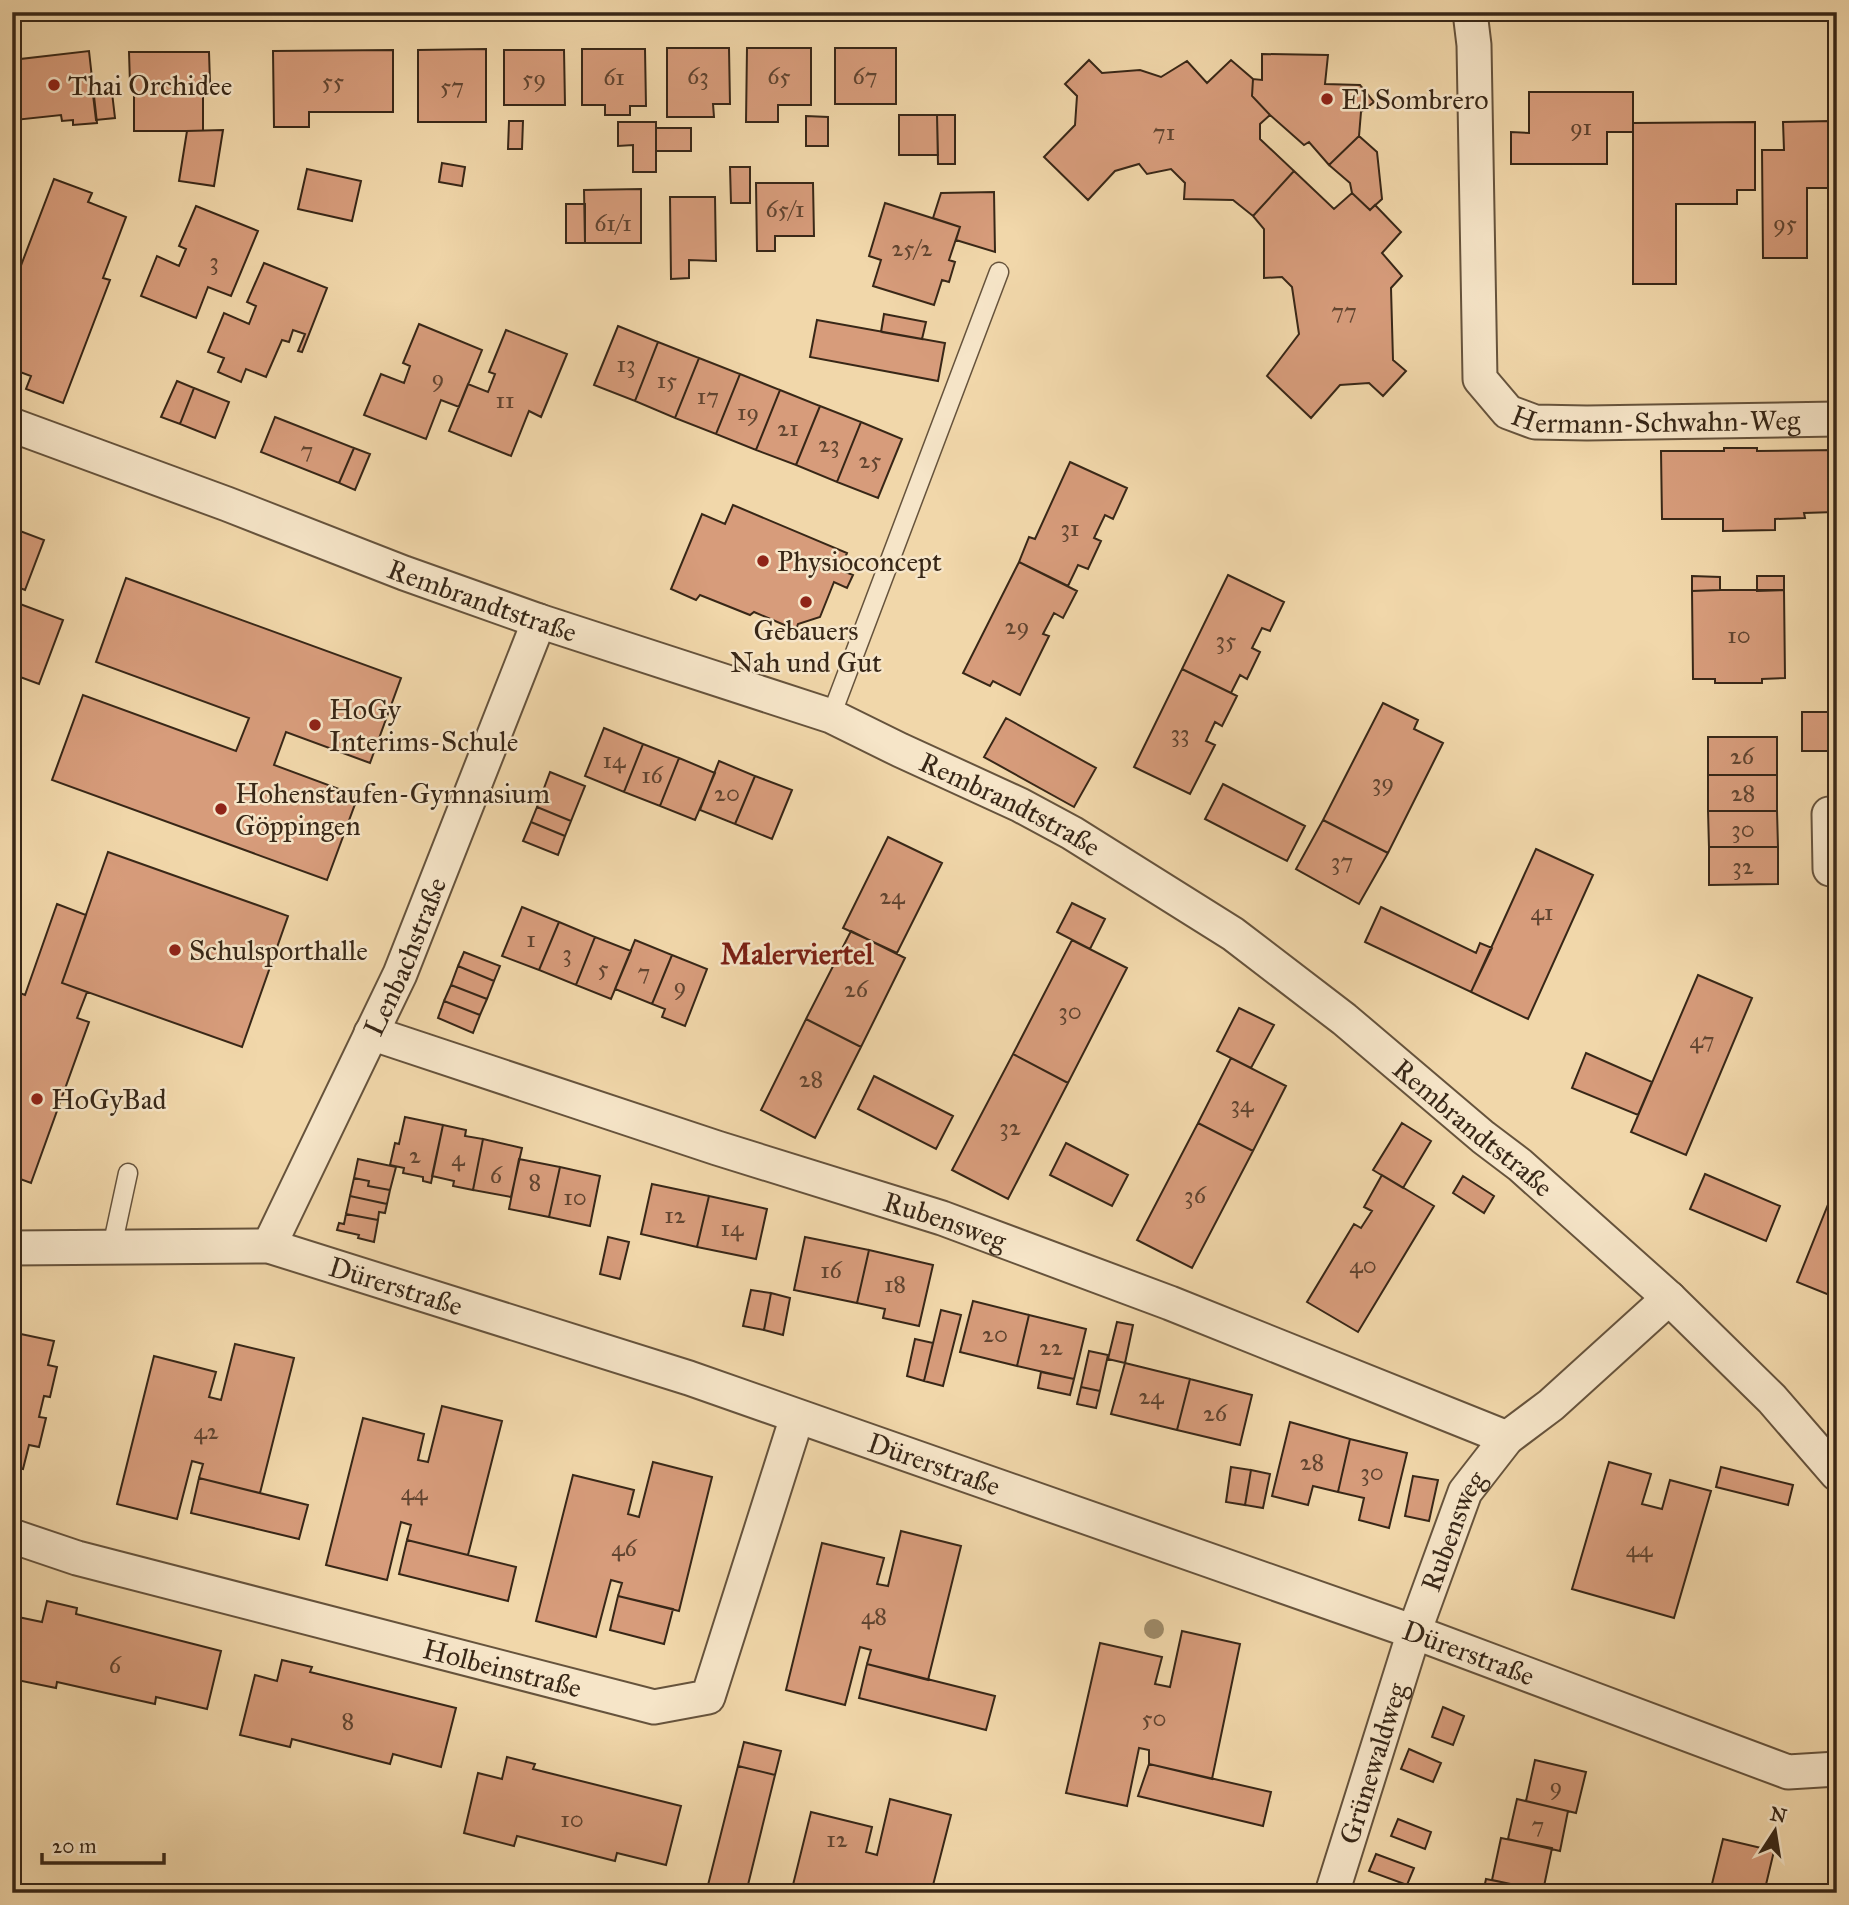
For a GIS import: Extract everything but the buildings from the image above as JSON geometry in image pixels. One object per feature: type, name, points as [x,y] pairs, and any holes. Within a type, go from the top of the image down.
[{"type":"street","name":"Hermann-Schwahn-Weg","points":[[1469,12],[1475,45],[1480,379],[1508,412],[1535,422],[1574,423],[1837,419]]},
{"type":"street","name":"Rembrandtstraße","points":[[12,425],[539,621],[831,716],[1020,805],[1072,833],[1233,934],[1344,1019],[1520,1165],[1669,1298],[1772,1399],[1837,1474]]},
{"type":"street","name":"Lenbachstraße","points":[[269,1246],[400,974],[539,621]]},
{"type":"street","points":[[1829,814],[1830,869],[1837,869]]},
{"type":"street","name":"Rubensweg","points":[[372,1033],[717,1148],[942,1218],[1170,1303],[1507,1438]]},
{"type":"street","name":"Dürerstraße","points":[[12,1248],[269,1246],[675,1374],[1414,1633],[1788,1772],[1837,1769]]},
{"type":"street","name":"Rubensweg","points":[[1414,1633],[1465,1492],[1507,1438],[1551,1405],[1669,1298]]},
{"type":"street","name":"Holbeinstraße","points":[[12,1536],[77,1558],[654,1707],[708,1697],[797,1417]]},
{"type":"street","name":"Grünewaldweg","points":[[1332,1893],[1414,1633]]},
{"type":"lane","points":[[831,716],[999,272]]},
{"type":"lane","points":[[112,1247],[128,1174]]},
{"type":"place","name":"Thai Orchidee","points":[[54,85]]},
{"type":"place","name":"El Sombrero","points":[[1327,99]]},
{"type":"place","name":"Physioconcept","points":[[763,561]]},
{"type":"place","name":"Gebauers Nah und Gut","points":[[806,602]]},
{"type":"place","name":"HoGy Interims-Schule","points":[[315,725]]},
{"type":"place","name":"Hohenstaufen-Gymnasium Göppingen","points":[[221,809]]},
{"type":"place","name":"Schulsporthalle","points":[[175,950]]},
{"type":"place","name":"HoGyBad","points":[[37,1099]]},
{"type":"district","name":"Malerviertel","points":[[797,954]]}]
